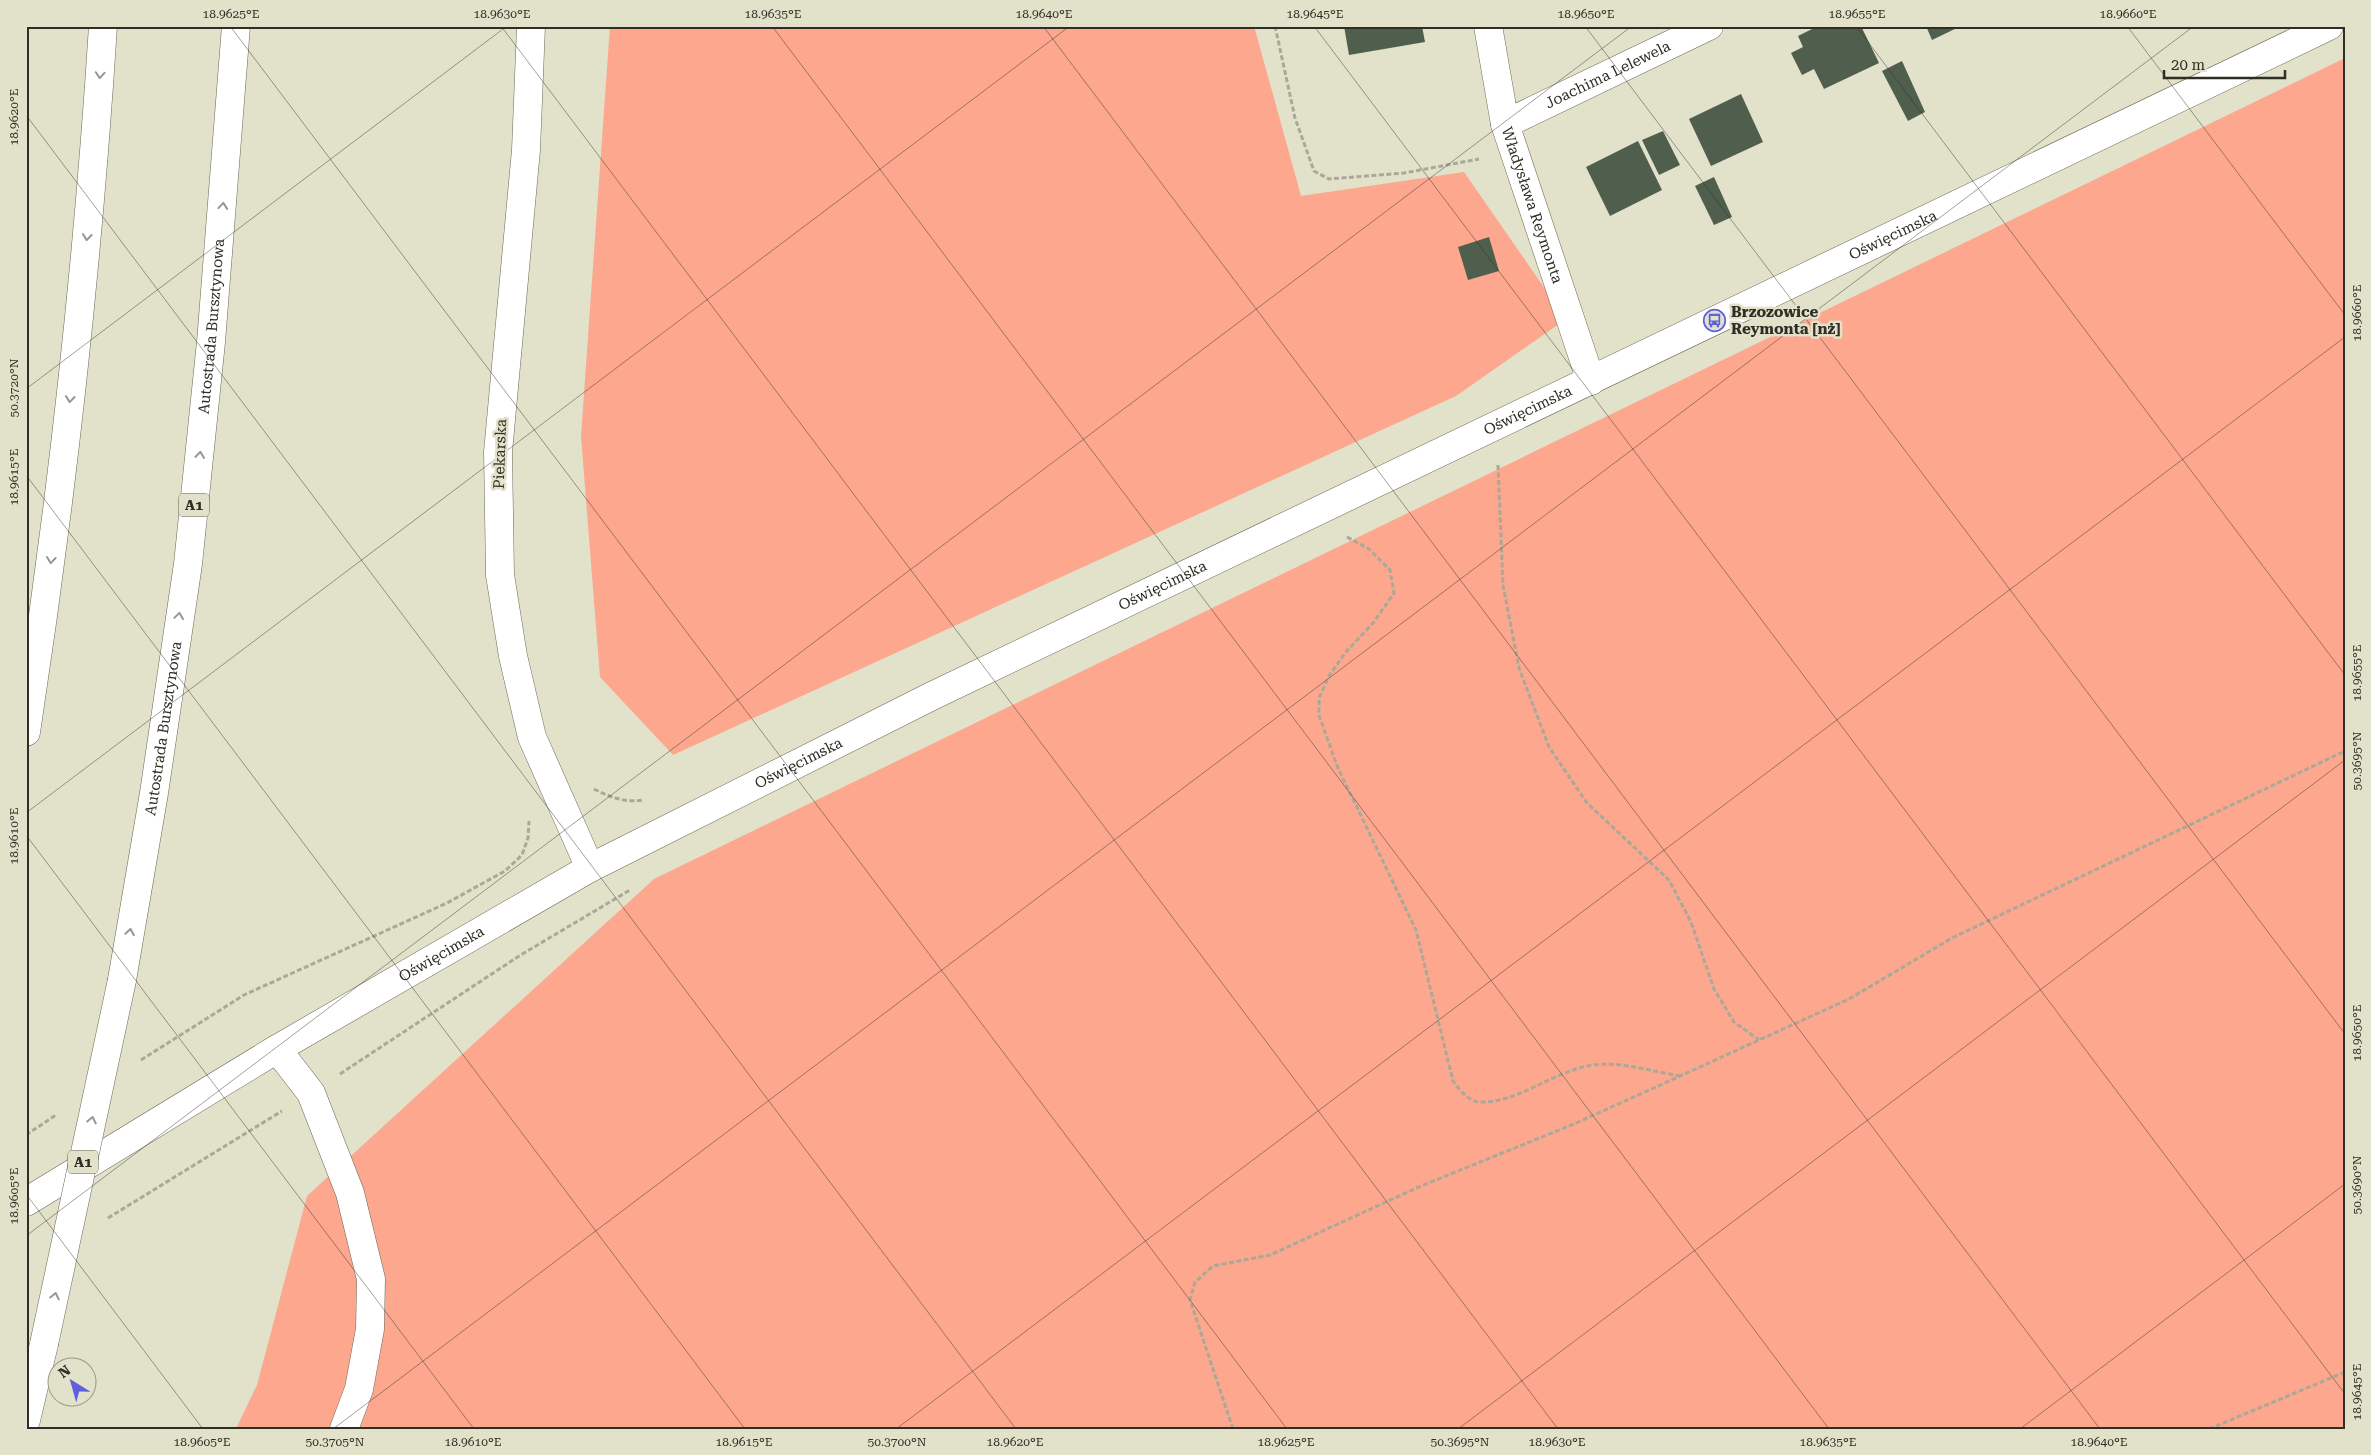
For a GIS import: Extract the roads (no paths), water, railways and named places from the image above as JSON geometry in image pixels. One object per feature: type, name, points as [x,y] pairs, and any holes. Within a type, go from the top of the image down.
[{"type":"main road","points":[[26,732],[45,613],[69,410],[95,152],[103,26]]},
{"type":"main road","name":"Autostrada Bursztynowa","points":[[26,1420],[122,980],[154,793],[188,564],[212,342],[236,26]]},
{"type":"main road","name":"Piekarska","points":[[531,26],[526,150],[498,452],[500,574],[513,656],[532,737],[590,868]]},
{"type":"main road","name":"Władysława Reymonta","points":[[1488,26],[1505,124],[1591,381]]},
{"type":"main road","name":"Joachima Lelewela","points":[[1505,124],[1709,26]]},
{"type":"main road","name":"Oświęcimska","points":[[26,1202],[277,1049],[590,868],[932,696],[2329,26]]},
{"type":"main road","points":[[277,1049],[311,1093],[350,1193],[371,1279],[370,1329],[358,1389],[344,1429]]},
{"type":"place","name":"Brzozowice Reymonta [nż]","points":[[1715,321]]}]
